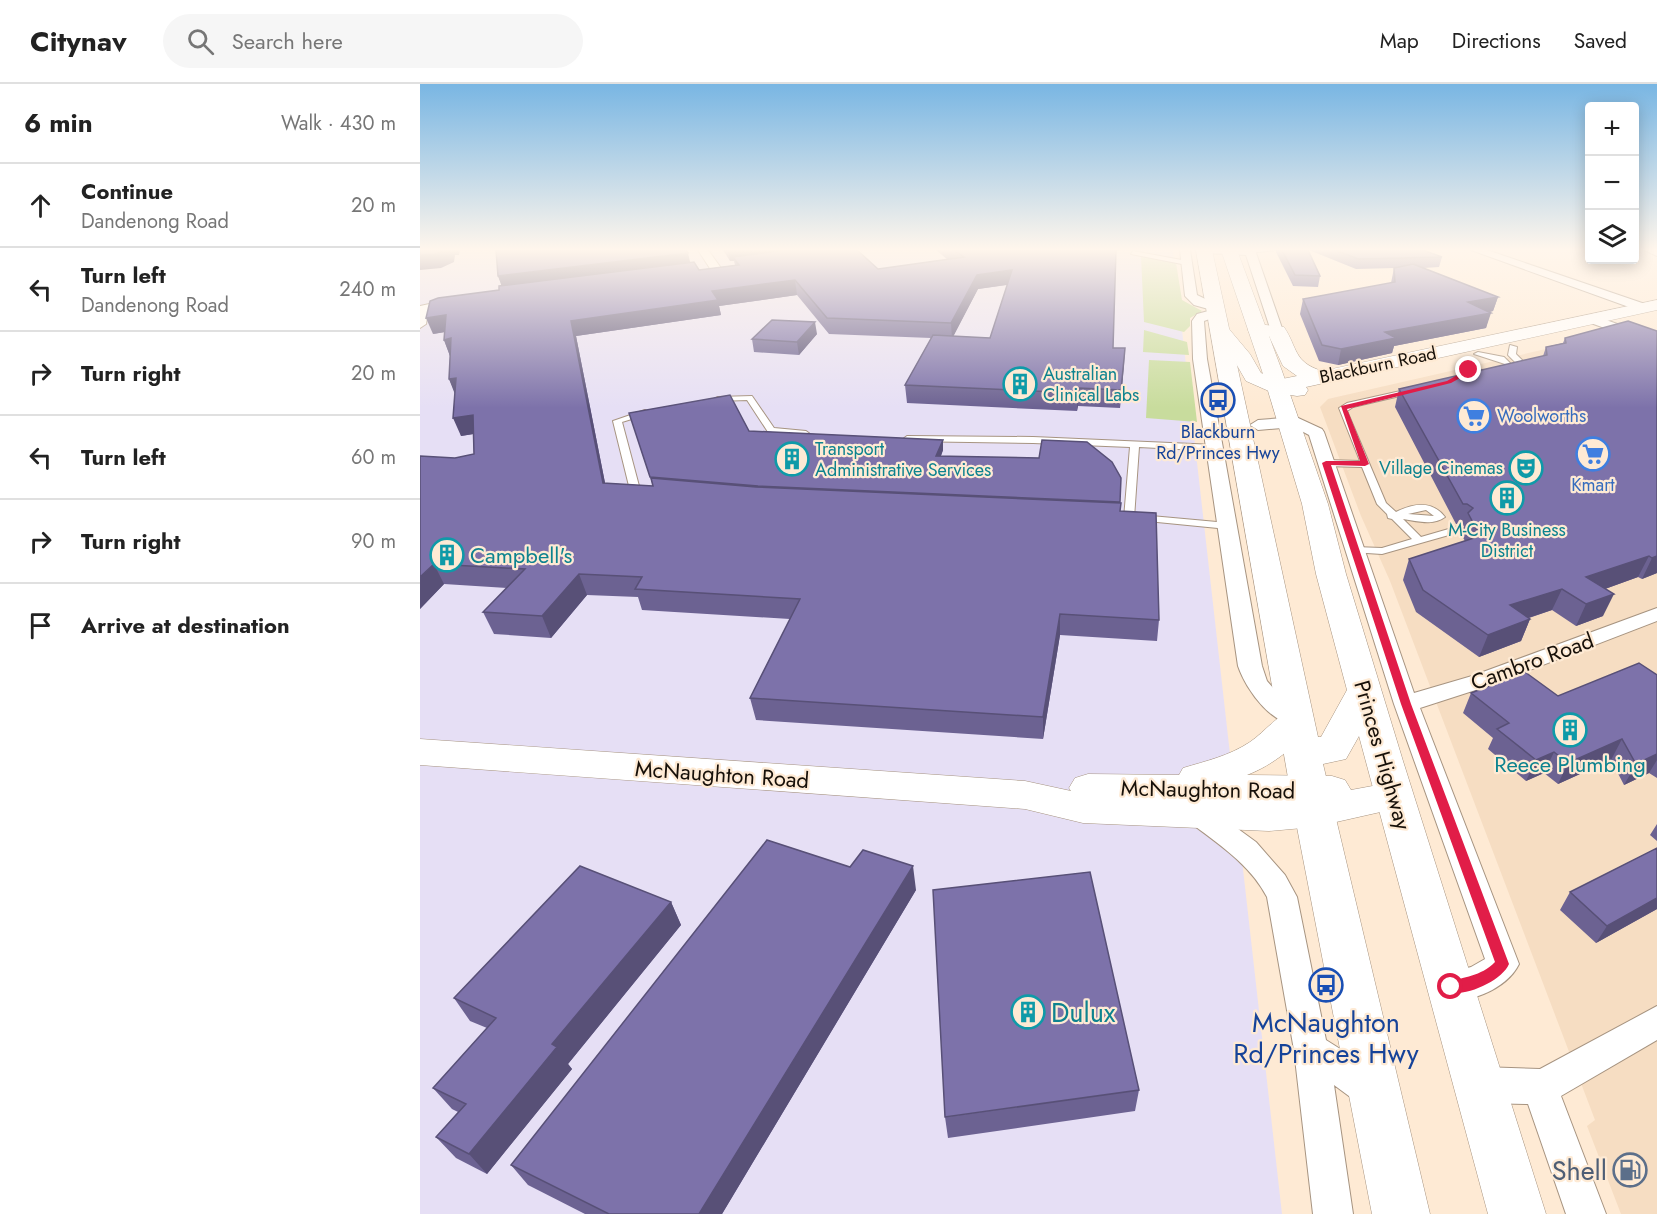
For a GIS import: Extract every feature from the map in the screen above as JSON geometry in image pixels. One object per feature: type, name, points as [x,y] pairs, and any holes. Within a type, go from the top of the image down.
[{"type":"main road","points":[[1215,303],[1229,385],[1250,433],[1275,610],[1297,730],[1377,1093],[1401,1214]]},
{"type":"main road","name":"Princes Highway","points":[[1247,303],[1282,405],[1327,502],[1331,574],[1517,1214]]},
{"type":"main road","name":"Blackburn Road","points":[[1250,433],[1256,400],[1282,405],[1316,384],[1653,310]]},
{"type":"main road","points":[[1218,317],[1250,374],[1261,382],[1282,405]]},
{"type":"main road","name":"Blackburn Road","points":[[1316,384],[1478,363],[1513,347],[1600,322]]},
{"type":"main road","points":[[1257,330],[1277,331],[1290,364],[1305,372],[1316,384]]},
{"type":"main road","points":[[1297,730],[1332,750],[1364,690]]},
{"type":"main road","points":[[1158,787],[1245,763],[1279,739],[1297,730]]},
{"type":"main road","name":"McNaughton Road","points":[[420,752],[1025,795],[1083,808],[1269,816],[1312,801]]},
{"type":"main road","name":"McNaughton Road","points":[[1025,795],[1077,788],[1158,787],[1312,801],[1393,793]]},
{"type":"street","points":[[420,324],[422,310],[454,303]]},
{"type":"street","points":[[1198,303],[1218,317]]},
{"type":"street","points":[[1267,303],[1277,331]]},
{"type":"street","points":[[1632,303],[1653,310]]},
{"type":"street","points":[[1218,317],[1201,317],[1197,326],[1200,359],[1250,666],[1257,685],[1297,730]]},
{"type":"street","points":[[1600,322],[1657,343]]},
{"type":"street","points":[[1250,433],[1282,405],[1316,432],[1326,463],[1327,502],[1355,550],[1406,704],[1503,964],[1478,982],[1451,987]]},
{"type":"street","points":[[1241,609],[1275,610]]},
{"type":"street","name":"Cambro Road","points":[[1406,704],[1479,681],[1657,614]]},
{"type":"street","points":[[1198,814],[1250,852],[1267,868],[1282,897],[1311,1050],[1333,1214]]},
{"type":"street","points":[[1481,1085],[1540,1087],[1558,1080],[1657,1022]]},
{"type":"street","points":[[1311,1050],[1377,1093]]},
{"type":"street","points":[[1540,1087],[1586,1214]]},
{"type":"lane","points":[[1510,368],[1508,363],[1502,359],[1478,363],[1459,378],[1485,380],[1497,371],[1510,368],[1518,365],[1518,361],[1512,355],[1513,347]]},
{"type":"lane","points":[[1478,363],[1497,371]]},
{"type":"lane","points":[[1478,363],[1485,380]]},
{"type":"lane","points":[[1419,540],[1382,504],[1343,408],[1426,387]]},
{"type":"lane","points":[[706,401],[729,397],[749,398],[771,430],[816,435]]},
{"type":"lane","points":[[652,411],[617,421],[637,491],[654,494]]},
{"type":"lane","points":[[895,438],[1033,440],[1216,448]]},
{"type":"lane","points":[[1129,518],[1135,445]]},
{"type":"lane","points":[[1326,463],[1365,464]]},
{"type":"lane","points":[[1118,518],[1228,526]]},
{"type":"lane","points":[[1355,550],[1382,551],[1459,529]]},
{"type":"shaded area","points":[[420,303],[1179,303],[1282,1214],[420,1214]]},
{"type":"shaded area","points":[[1616,333],[1657,349],[1657,1214],[1621,1214],[1587,1126],[1595,1120],[1390,581],[1361,516],[1320,407],[1328,399]]},
{"type":"green space","points":[[1143,303],[1187,303],[1202,311],[1190,318],[1190,326],[1184,332],[1144,322]]},
{"type":"green space","points":[[1144,330],[1187,342],[1189,355],[1143,352]]},
{"type":"green space","points":[[1149,360],[1190,362],[1197,422],[1146,418]]},
{"type":"building","points":[[430,303],[699,303],[571,321],[603,483],[653,486],[651,478],[756,487],[1121,503],[1120,511],[1156,513],[1159,620],[1060,614],[1043,717],[750,698],[800,599],[635,589],[642,577],[579,574],[542,616],[483,612],[525,569],[434,564],[420,577],[420,456],[455,458],[474,454],[473,415],[453,418],[456,378],[449,379],[451,338],[444,340],[446,315],[426,318]]},
{"type":"building","points":[[814,303],[962,303],[951,323],[827,318]]},
{"type":"building","points":[[1001,303],[1114,303],[1113,348],[1125,348],[1121,390],[1079,388],[1078,393],[905,385],[933,335],[990,338]]},
{"type":"building","points":[[1305,303],[1470,303],[1491,313],[1385,332],[1396,338],[1341,349],[1322,345]]},
{"type":"building","points":[[772,320],[815,322],[797,342],[752,339]]},
{"type":"building","points":[[1628,321],[1657,331],[1657,556],[1652,558],[1649,556],[1586,577],[1614,594],[1586,604],[1562,589],[1510,605],[1530,619],[1488,635],[1423,590],[1409,559],[1480,536],[1468,513],[1473,508],[1463,504],[1399,389],[1547,355],[1546,347],[1566,343],[1565,338]]},
{"type":"building","name":"Transport Administrative Services","points":[[730,395],[749,431],[943,440],[936,456],[1039,458],[1042,440],[1087,442],[1112,462],[1121,478],[1120,502],[758,486],[650,477],[629,413]]},
{"type":"building","name":"Reece Plumbing","points":[[1639,663],[1657,675],[1657,754],[1636,764],[1622,739],[1568,763],[1554,752],[1536,760],[1497,729],[1509,723],[1471,693],[1525,672],[1558,696]]},
{"type":"building","points":[[767,840],[850,867],[863,850],[913,866],[699,1214],[609,1214],[511,1165]]},
{"type":"building","points":[[1657,848],[1657,898],[1607,926],[1570,892]]},
{"type":"building","points":[[580,866],[671,902],[552,1044],[557,1047],[469,1154],[436,1137],[466,1104],[433,1088],[496,1018],[454,998]]},
{"type":"building","name":"Dulux","points":[[1090,872],[1139,1090],[945,1117],[933,890]]},
{"type":"place","name":"Australian Clinical Labs","points":[[1020,384]]},
{"type":"place","name":"Blackburn Rd/Princes Hwy","points":[[1218,400]]},
{"type":"place","name":"Woolworths","points":[[1474,416]]},
{"type":"place","name":"Kmart","points":[[1593,454]]},
{"type":"place","name":"Transport Administrative Services","points":[[792,459]]},
{"type":"place","name":"Village Cinemas","points":[[1526,468]]},
{"type":"place","name":"M-City Business District","points":[[1507,498]]},
{"type":"place","name":"Campbell's","points":[[447,555]]},
{"type":"place","name":"Reece Plumbing","points":[[1570,730]]},
{"type":"place","name":"McNaughton Rd/Princes Hwy","points":[[1326,985]]},
{"type":"place","name":"Dulux","points":[[1028,1012]]},
{"type":"place","name":"Shell","points":[[1630,1170]]},
{"type":"route","points":[[1451,987],[1478,982],[1503,964],[1406,704],[1340,499],[1326,463],[1365,464],[1343,408],[1449,382],[1469,370]]}]
